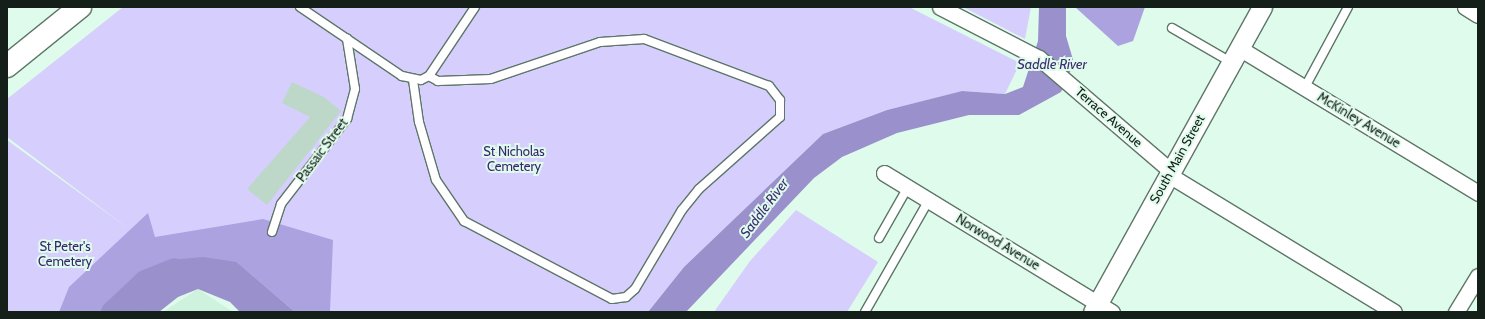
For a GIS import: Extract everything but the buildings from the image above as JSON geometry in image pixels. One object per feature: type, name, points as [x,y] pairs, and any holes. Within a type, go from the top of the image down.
[{"type":"main road","points":[[7,66],[80,7]]},
{"type":"street","name":"Terrace Avenue","points":[[940,7],[1023,49],[1067,81],[1170,173],[1394,312]]},
{"type":"street","name":"South Main Street","points":[[1101,309],[1170,173],[1262,7]]},
{"type":"street","points":[[1465,7],[1478,15]]},
{"type":"street","name":"McKinley Avenue","points":[[1235,55],[1305,87],[1478,193]]},
{"type":"street","name":"Norwood Avenue","points":[[884,173],[1101,309]]},
{"type":"street","points":[[1456,312],[1478,276]]},
{"type":"lane","points":[[300,7],[402,76],[413,80],[429,76],[475,7]]},
{"type":"lane","points":[[1305,87],[1348,7]]},
{"type":"lane","points":[[1172,28],[1235,55]]},
{"type":"lane","name":"Passaic Street","points":[[272,232],[281,204],[347,118],[355,89],[347,39]]},
{"type":"lane","points":[[413,80],[419,122],[436,180],[464,221],[612,299],[626,297],[635,289],[682,210],[699,190],[780,117],[780,100],[769,86],[683,51],[644,39],[600,42],[491,79],[438,81],[429,76]]},
{"type":"lane","points":[[879,238],[908,187]]},
{"type":"lane","points":[[865,312],[929,200]]},
{"type":"shaded area","points":[[1075,7],[1145,7],[1133,41],[1118,46]]},
{"type":"shaded area","points":[[148,213],[155,237],[263,219],[333,240],[330,312],[295,312],[237,262],[170,260],[110,312],[59,312],[69,287]]},
{"type":"shaded area","points":[[198,289],[233,312],[163,312]]},
{"type":"green space","name":"St Nicholas Cemetery","points":[[123,7],[909,7],[1020,63],[1005,94],[962,91],[887,110],[823,134],[684,267],[648,312],[295,312],[237,262],[170,260],[110,312],[7,312],[7,140],[129,229],[7,137],[7,99]]},
{"type":"green space","points":[[963,7],[1031,7],[1025,39]]},
{"type":"green space","points":[[796,210],[878,262],[847,312],[714,312],[750,261]]},
{"type":"water","name":"Saddle River","points":[[1039,7],[1066,7],[1066,36],[1074,63],[1061,92],[1019,115],[969,115],[897,133],[842,157],[814,178],[686,312],[648,312],[684,267],[823,134],[887,110],[962,91],[1005,94],[1023,87],[1038,41]]},
{"type":"water","points":[[203,257],[237,262],[295,312],[240,312],[230,302],[198,289],[178,297],[159,312],[110,312],[170,260]]},
{"type":"waterway","name":"Saddle River","points":[[112,312],[145,281],[174,269]]},
{"type":"park label","name":"St Peter's Cemetery","points":[[65,254]]}]
